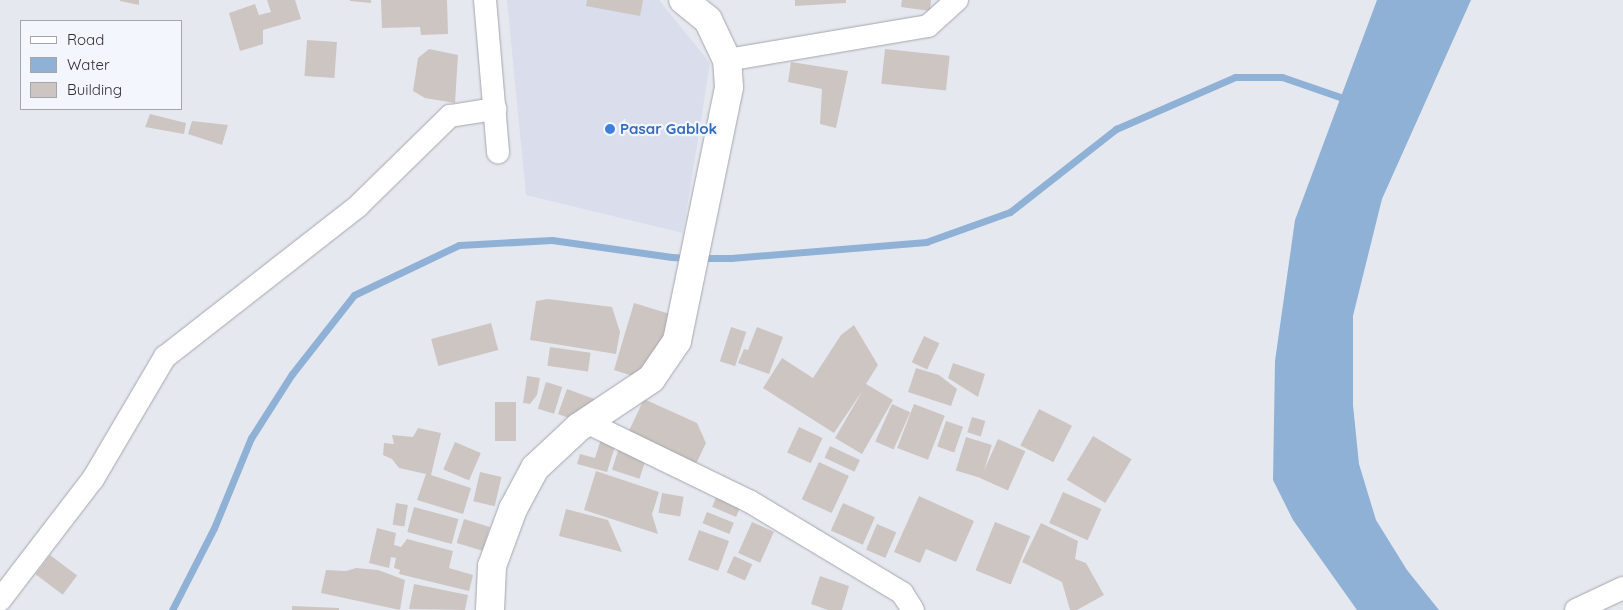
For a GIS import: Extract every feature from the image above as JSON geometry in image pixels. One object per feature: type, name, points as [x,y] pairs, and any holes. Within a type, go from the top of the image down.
[{"type":"main road","points":[[490,610],[492,566],[513,509],[535,468],[586,422],[651,379],[677,341],[729,87],[728,60],[708,20],[683,0]]},
{"type":"street","points":[[485,0],[498,152]]},
{"type":"street","points":[[728,60],[928,26],[956,0]]},
{"type":"street","points":[[0,600],[93,479],[165,357],[358,206],[450,116],[495,109]]},
{"type":"street","points":[[586,422],[749,501],[902,593],[913,610]]},
{"type":"street","points":[[1576,610],[1623,588]]},
{"type":"shaded area","name":"Pasar Gablok","points":[[507,0],[659,0],[710,63],[683,233],[526,195]]},
{"type":"water","points":[[1377,0],[1471,0],[1382,199],[1353,316],[1353,405],[1359,464],[1376,520],[1407,570],[1439,610],[1357,610],[1293,520],[1273,480],[1275,361],[1295,220]]},
{"type":"building","points":[[139,0],[139,5],[120,1]]},
{"type":"building","points":[[267,0],[295,0],[301,19],[263,30],[263,44],[240,51],[229,13],[255,4],[259,15],[271,12]]},
{"type":"building","points":[[371,0],[371,3],[350,1]]},
{"type":"building","points":[[381,0],[447,0],[448,34],[421,35],[420,27],[382,28]]},
{"type":"building","points":[[587,0],[643,0],[640,16],[586,6]]},
{"type":"building","points":[[795,0],[846,0],[846,3],[795,6]]},
{"type":"building","points":[[902,0],[931,0],[930,11],[901,7]]},
{"type":"building","points":[[307,40],[337,42],[334,78],[304,76]]},
{"type":"building","points":[[429,49],[458,55],[455,103],[425,98],[413,91],[418,58]]},
{"type":"building","points":[[885,49],[950,56],[946,91],[881,84]]},
{"type":"building","points":[[791,62],[848,71],[836,128],[820,124],[822,89],[788,82]]},
{"type":"building","points":[[150,114],[186,123],[184,134],[145,127]]},
{"type":"building","points":[[192,121],[228,125],[222,145],[188,134]]},
{"type":"building","points":[[548,299],[612,307],[620,332],[616,354],[530,340],[536,301]]},
{"type":"building","points":[[634,303],[670,314],[657,355],[636,377],[614,370]]},
{"type":"building","points":[[491,323],[498,350],[438,366],[431,339]]},
{"type":"building","points":[[854,325],[878,365],[866,384],[893,400],[862,454],[835,438],[863,390],[834,433],[763,388],[782,358],[813,378],[841,335]]},
{"type":"building","points":[[731,327],[746,332],[735,366],[720,361]]},
{"type":"building","points":[[757,327],[783,337],[769,374],[738,363],[744,349],[748,350]]},
{"type":"building","points":[[924,336],[939,343],[927,369],[912,362]]},
{"type":"building","points":[[550,347],[591,353],[588,372],[547,366]]},
{"type":"building","points":[[953,363],[985,374],[978,397],[948,378]]},
{"type":"building","points":[[916,368],[939,375],[957,389],[951,406],[908,392]]},
{"type":"building","points":[[527,376],[540,378],[537,395],[530,404],[523,403]]},
{"type":"building","points":[[546,382],[562,387],[554,414],[538,409]]},
{"type":"building","points":[[567,389],[600,401],[579,422],[558,414]]},
{"type":"building","points":[[644,399],[697,423],[706,443],[696,464],[628,433]]},
{"type":"building","points":[[495,402],[516,402],[516,441],[495,441]]},
{"type":"building","points":[[892,404],[910,412],[894,450],[875,441]]},
{"type":"building","points":[[914,404],[945,416],[928,460],[897,448]]},
{"type":"building","points":[[1039,409],[1072,426],[1053,462],[1020,446]]},
{"type":"building","points":[[972,417],[985,421],[981,436],[967,432]]},
{"type":"building","points":[[946,421],[963,427],[954,452],[937,447]]},
{"type":"building","points":[[799,427],[823,438],[811,463],[787,452]]},
{"type":"building","points":[[418,428],[441,433],[431,475],[471,488],[463,514],[417,500],[426,474],[399,468],[392,459],[383,455],[384,443],[394,444],[392,435],[413,437]]},
{"type":"building","points":[[1093,436],[1132,459],[1105,503],[1067,480]]},
{"type":"building","points":[[966,437],[992,445],[982,478],[956,470]]},
{"type":"building","points":[[601,439],[616,443],[607,472],[577,464],[580,454],[595,458]]},
{"type":"building","points":[[998,439],[1025,451],[1008,490],[981,478]]},
{"type":"building","points":[[455,442],[481,453],[469,481],[443,470]]},
{"type":"building","points":[[830,446],[860,460],[854,472],[825,458]]},
{"type":"building","points":[[619,448],[647,457],[639,479],[612,470]]},
{"type":"building","points":[[819,462],[849,476],[832,513],[802,499]]},
{"type":"building","points":[[596,471],[659,492],[652,514],[658,534],[584,510]]},
{"type":"building","points":[[480,472],[501,477],[495,506],[473,501]]},
{"type":"building","points":[[1063,492],[1101,509],[1088,540],[1049,523]]},
{"type":"building","points":[[662,493],[684,497],[680,517],[659,513]]},
{"type":"building","points":[[718,493],[742,503],[736,517],[712,507]]},
{"type":"building","points":[[919,496],[974,521],[956,562],[926,549],[920,563],[894,552]]},
{"type":"building","points":[[396,503],[408,505],[404,527],[393,525]]},
{"type":"building","points":[[843,503],[875,517],[863,545],[831,530]]},
{"type":"building","points":[[414,507],[458,519],[452,544],[407,532]]},
{"type":"building","points":[[566,509],[608,520],[622,552],[559,536]]},
{"type":"building","points":[[707,512],[734,523],[729,534],[703,523]]},
{"type":"building","points":[[464,519],[490,527],[483,551],[457,543]]},
{"type":"building","points":[[752,522],[774,532],[760,563],[738,553]]},
{"type":"building","points":[[995,522],[1030,536],[1011,584],[976,570]]},
{"type":"building","points":[[1041,523],[1078,541],[1075,559],[1086,563],[1104,595],[1077,610],[1070,610],[1062,582],[1022,562]]},
{"type":"building","points":[[877,524],[896,532],[885,558],[866,550]]},
{"type":"building","points":[[377,528],[396,533],[394,545],[401,547],[407,539],[453,551],[449,568],[473,575],[469,591],[399,574],[400,570],[394,568],[396,558],[391,557],[389,568],[369,563]]},
{"type":"building","points":[[699,530],[729,541],[718,571],[688,560]]},
{"type":"building","points":[[50,555],[77,575],[63,595],[36,574]]},
{"type":"building","points":[[734,556],[752,564],[745,581],[727,572]]},
{"type":"building","points":[[356,568],[378,570],[405,580],[400,610],[321,593],[326,570],[346,571]]},
{"type":"building","points":[[820,576],[849,586],[842,610],[828,610],[811,604]]},
{"type":"building","points":[[414,584],[468,595],[465,610],[409,609]]},
{"type":"building","points":[[292,606],[339,608],[339,610],[292,610]]},
{"type":"waterway","points":[[701,258],[731,258],[926,242],[1010,212],[1116,129],[1235,77],[1282,77],[1340,97]]},
{"type":"waterway","points":[[172,610],[214,528],[251,438],[292,374],[354,295],[459,245],[552,240],[688,258]]},
{"type":"place","name":"Pasar Gablok","points":[[610,129]]}]
